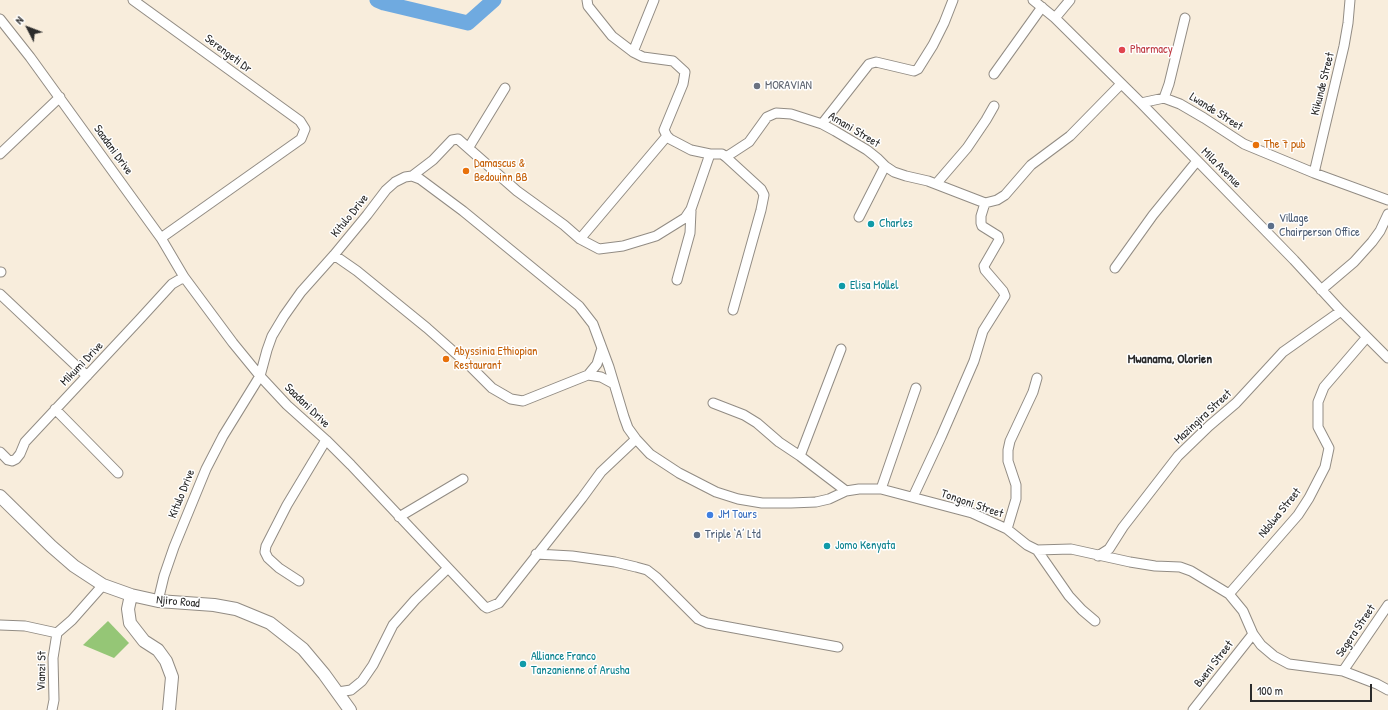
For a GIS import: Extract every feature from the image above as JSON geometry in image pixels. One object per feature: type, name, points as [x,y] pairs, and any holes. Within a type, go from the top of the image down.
[{"type":"street","name":"Serengeti Dr","points":[[133,0],[300,121],[305,129],[301,140],[161,238]]},
{"type":"street","points":[[587,0],[588,6],[612,36],[633,52],[643,56],[673,61],[685,72],[683,84],[664,130],[667,136],[691,150],[710,154],[722,154],[761,189],[764,195],[733,310]]},
{"type":"street","points":[[633,52],[654,0]]},
{"type":"street","points":[[822,124],[869,64],[876,62],[914,72],[918,69],[936,40],[953,0]]},
{"type":"street","name":"Mila Avenue","points":[[1033,0],[1055,18],[1141,103],[1388,358]]},
{"type":"street","points":[[1055,18],[1070,0]]},
{"type":"street","name":"Kikunde Street","points":[[1314,173],[1344,46],[1350,0]]},
{"type":"street","points":[[994,74],[1042,7]]},
{"type":"street","points":[[1141,103],[1164,98],[1169,84],[1185,18]]},
{"type":"street","name":"Saadani Drive","points":[[0,19],[60,97],[161,238],[184,277],[232,343],[260,376],[288,405],[326,440],[447,568],[487,608],[499,603],[601,472],[636,439]]},
{"type":"street","points":[[913,497],[974,361],[983,331],[1004,296],[1004,293],[985,270],[984,266],[999,240],[998,236],[981,224],[981,216],[985,203],[1005,196],[1031,165],[1070,136],[1121,84]]},
{"type":"street","points":[[504,88],[469,147],[517,191],[564,225],[580,239],[599,249],[623,246],[656,236],[685,218],[691,209],[710,154]]},
{"type":"street","points":[[0,154],[60,97]]},
{"type":"street","name":"Lwande Street","points":[[1164,98],[1180,104],[1244,144],[1314,173],[1388,200]]},
{"type":"street","points":[[936,184],[967,148],[994,106]]},
{"type":"street","name":"Amani Street","points":[[726,157],[749,142],[767,117],[776,113],[791,114],[822,124],[867,150],[884,166],[894,172],[936,184],[985,203]]},
{"type":"street","points":[[580,239],[667,136]]},
{"type":"street","name":"Kitulo Drive","points":[[158,601],[164,576],[174,547],[206,469],[223,436],[260,376],[272,336],[284,316],[301,292],[334,255],[386,190],[395,182],[405,177],[412,176],[433,160],[452,140],[458,139],[469,147]]},
{"type":"street","points":[[1115,268],[1153,215],[1197,161]]},
{"type":"street","points":[[860,218],[884,166]]},
{"type":"street","points":[[412,176],[420,179],[463,211],[579,306],[593,324],[628,428],[636,439]]},
{"type":"street","points":[[677,280],[690,233],[691,209]]},
{"type":"street","points":[[1322,290],[1354,262],[1372,242],[1380,231],[1388,214]]},
{"type":"street","points":[[334,255],[427,328],[492,388],[511,399],[523,401],[588,375],[597,364],[602,348]]},
{"type":"street","name":"Mikumi Drive","points":[[0,452],[8,460],[12,461],[16,459],[25,442],[55,409],[140,320],[172,284],[184,277]]},
{"type":"street","points":[[0,294],[86,376]]},
{"type":"street","name":"Mazingira Street","points":[[1098,556],[1109,549],[1123,527],[1178,456],[1209,426],[1236,403],[1283,352],[1341,311]]},
{"type":"street","name":"Ndolwa Street","points":[[1228,594],[1298,515],[1309,498],[1325,467],[1329,448],[1318,427],[1318,402],[1324,387],[1367,337]]},
{"type":"street","points":[[800,456],[841,349]]},
{"type":"street","points":[[588,375],[601,377],[614,384]]},
{"type":"street","points":[[1007,529],[1016,499],[1016,485],[1008,461],[1008,450],[1010,441],[1033,392],[1037,378]]},
{"type":"street","points":[[881,489],[916,388]]},
{"type":"street","points":[[713,403],[744,415],[757,423],[779,442],[846,491]]},
{"type":"street","points":[[55,409],[118,473]]},
{"type":"street","name":"Tongoni Street","points":[[636,439],[650,454],[679,473],[716,492],[738,499],[762,503],[816,502],[829,499],[846,491],[859,489],[881,489],[972,513],[1007,529],[1027,545],[1037,550]]},
{"type":"street","points":[[299,581],[279,568],[268,558],[266,546],[287,505],[326,440]]},
{"type":"street","points":[[399,517],[463,479]]},
{"type":"street","name":"Njiro Road","points":[[0,496],[50,546],[74,566],[103,585],[131,595],[158,601],[214,605],[245,612],[270,623],[303,649],[338,692],[350,710]]},
{"type":"street","points":[[1037,550],[1071,549],[1098,556],[1156,566],[1180,567],[1191,571],[1228,594],[1243,611],[1253,634],[1261,645],[1274,656],[1289,664],[1343,671],[1377,684],[1388,690]]},
{"type":"street","points":[[1037,550],[1069,596],[1095,621]]},
{"type":"street","points":[[536,554],[572,556],[615,562],[647,570],[698,619],[707,623],[838,648]]},
{"type":"street","points":[[338,692],[351,690],[362,680],[373,665],[393,625],[415,600],[447,568]]},
{"type":"street","points":[[0,625],[24,626],[57,633],[72,620],[103,585]]},
{"type":"street","points":[[131,595],[128,609],[130,623],[144,641],[158,650],[166,661],[172,677],[170,710]]},
{"type":"street","name":"Segera Street","points":[[1343,671],[1388,605]]},
{"type":"street","name":"Vianzi St","points":[[52,710],[54,700],[52,672],[57,633]]},
{"type":"street","name":"Bweni Street","points":[[1193,710],[1253,634]]},
{"type":"green space","points":[[108,621],[129,643],[114,658],[83,645]]},
{"type":"waterway","points":[[377,0],[468,23],[494,0]]},
{"type":"place","name":"Pharmacy","points":[[1122,50]]},
{"type":"place","name":"MORAVIAN","points":[[757,86]]},
{"type":"place","name":"The 7 pub","points":[[1256,145]]},
{"type":"place","name":"Damascus & Bedouinn BB","points":[[466,171]]},
{"type":"place","name":"Charles","points":[[871,224]]},
{"type":"place","name":"Village Chairperson Office","points":[[1271,226]]},
{"type":"place","name":"Elisa Mollel","points":[[842,286]]},
{"type":"place","name":"Abyssinia Ethiopian Restaurant","points":[[446,359]]},
{"type":"place","name":"JM Tours","points":[[710,515]]},
{"type":"place","name":"Triple ‘A’ Ltd","points":[[697,535]]},
{"type":"place","name":"Jomo Kenyata","points":[[827,546]]},
{"type":"place","name":"Alliance Franco Tanzanienne of Arusha","points":[[523,664]]},
{"type":"district","name":"Mwanama, Olorien","points":[[1170,360]]}]
